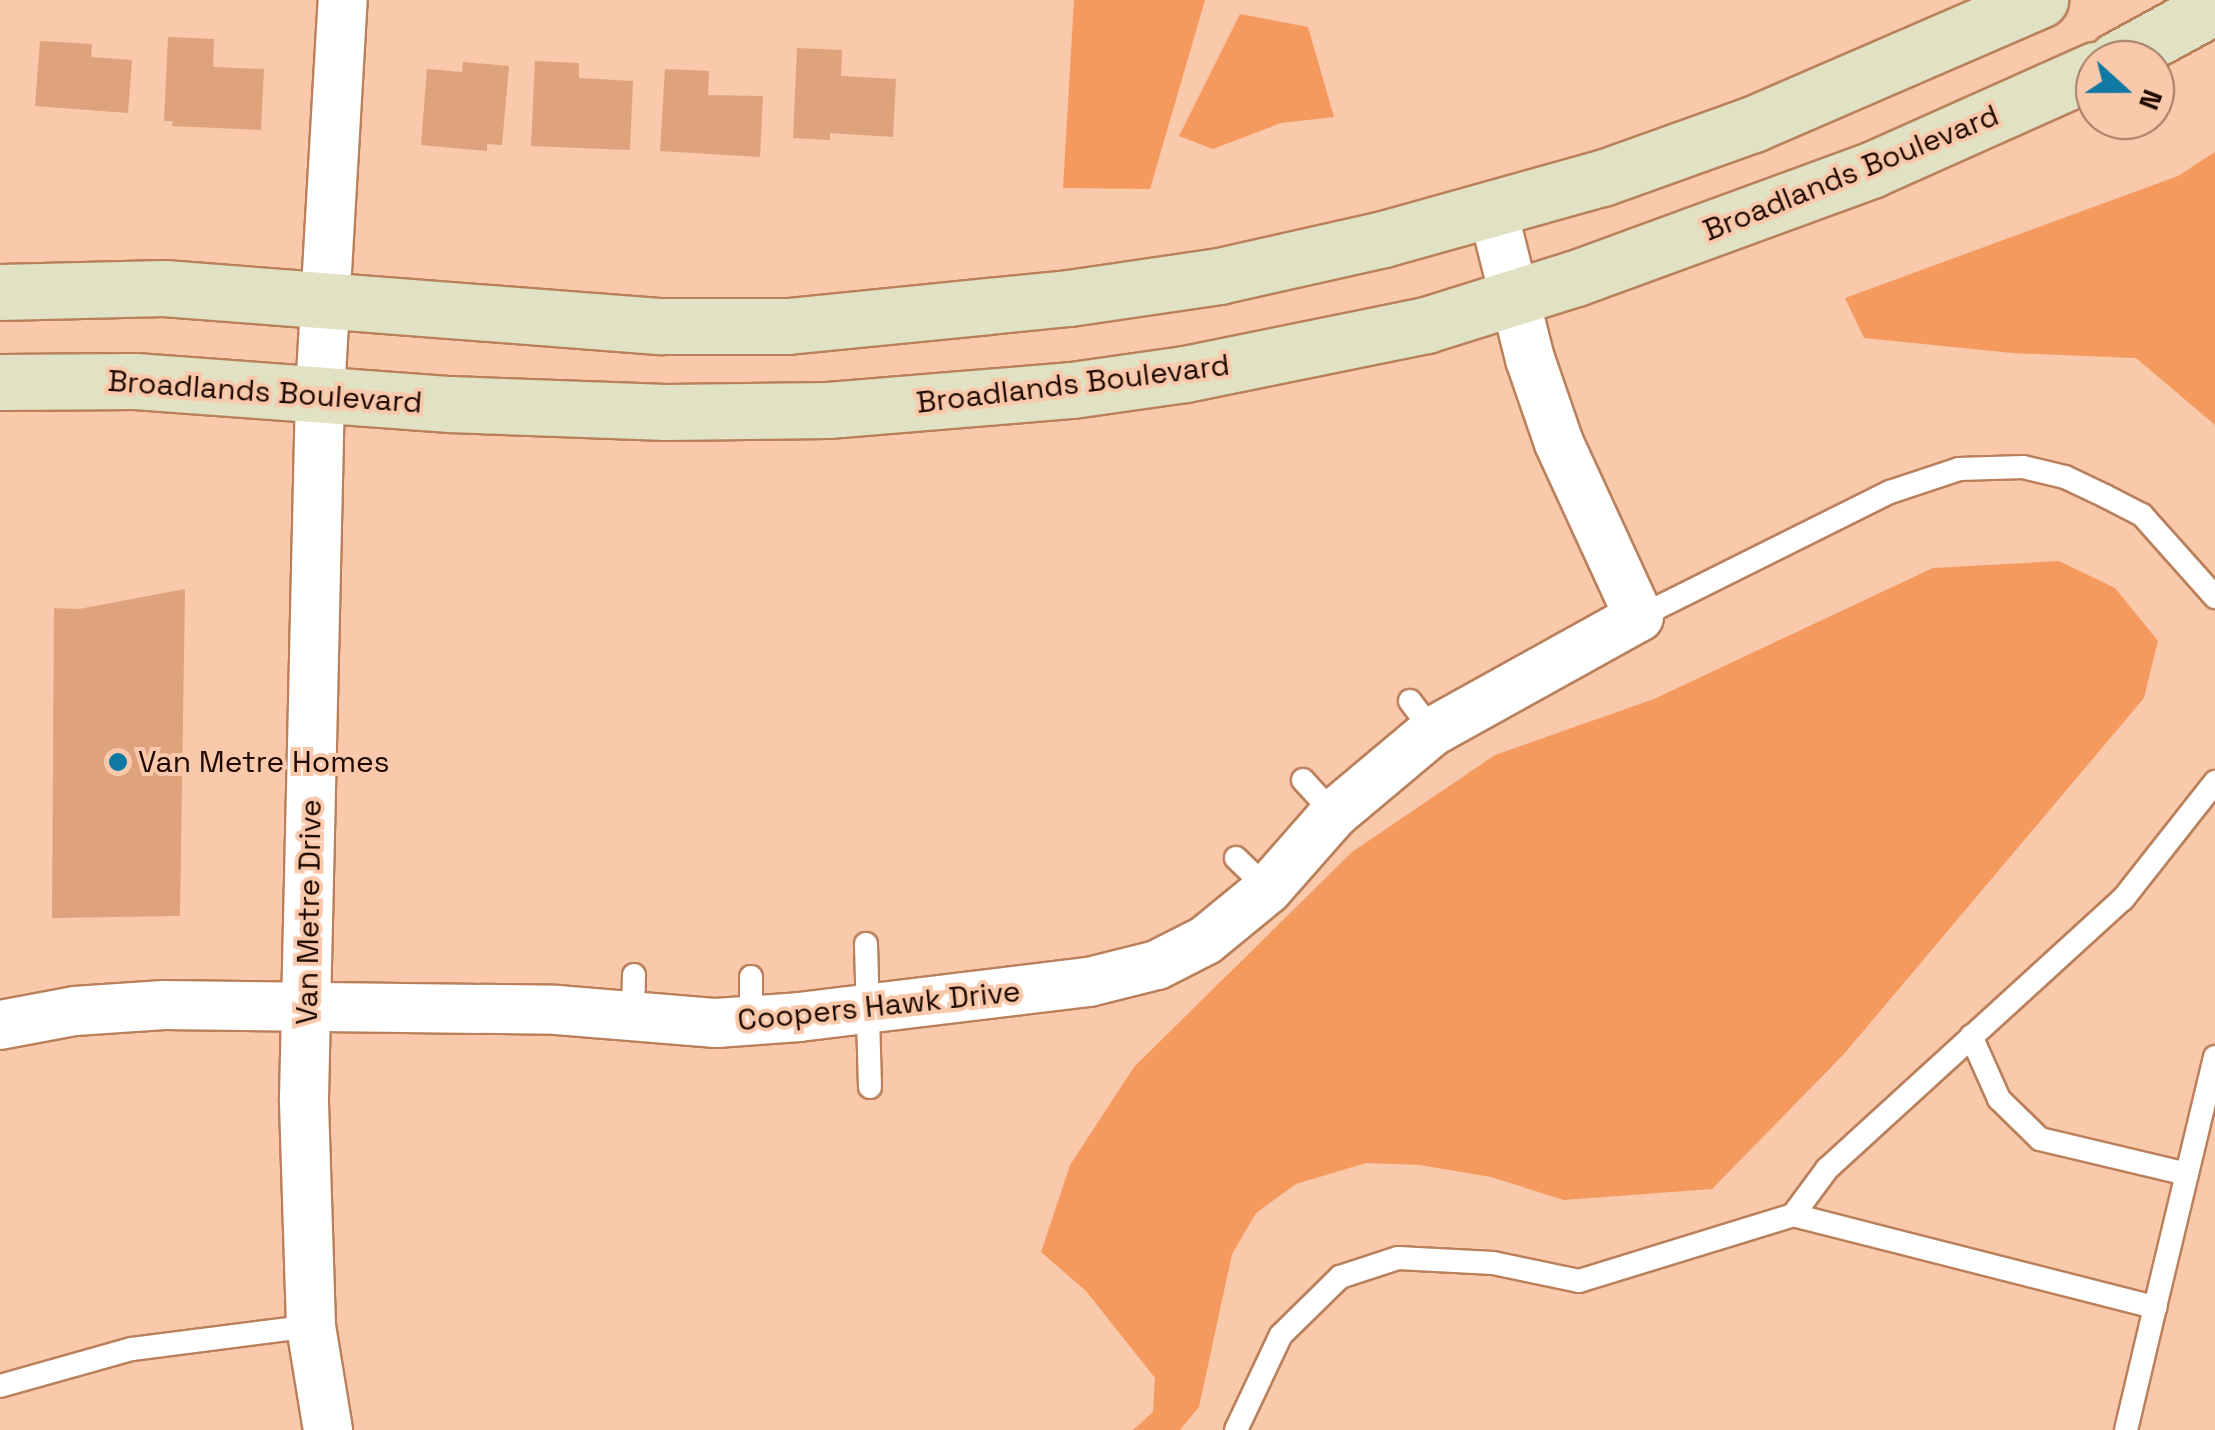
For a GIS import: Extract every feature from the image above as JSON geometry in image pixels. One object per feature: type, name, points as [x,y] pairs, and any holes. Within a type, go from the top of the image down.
[{"type":"main road","points":[[0,292],[164,288],[662,326],[788,326],[898,317],[1219,276],[1383,239],[1602,178],[1753,124],[2040,0]]},
{"type":"main road","points":[[2153,40],[2215,6]]},
{"type":"main road","name":"Broadlands Boulevard","points":[[0,382],[135,381],[450,404],[666,412],[828,410],[1072,390],[1296,354],[1426,325],[1513,298],[1870,170],[2075,79]]},
{"type":"street","name":"Van Metre Drive","points":[[328,1430],[311,1326],[304,1118],[325,244],[343,0]]},
{"type":"street","points":[[1492,208],[1513,298],[1559,443],[1594,528],[1638,617]]},
{"type":"street","name":"Coopers Hawk Drive","points":[[0,1025],[75,1010],[128,1007],[557,1010],[634,995],[716,1023],[751,999],[868,1010],[1089,982],[1157,965],[1206,940],[1252,874],[1319,797],[1422,716],[1638,617]]},
{"type":"lane","points":[[1638,617],[1890,492],[1959,469],[2023,467],[2065,477],[2105,496],[2142,515],[2215,596]]},
{"type":"lane","points":[[1793,1216],[1827,1169],[2123,899],[2215,782]]},
{"type":"lane","points":[[866,944],[870,1087]]},
{"type":"lane","points":[[1970,1036],[1999,1099],[2040,1139],[2187,1174]]},
{"type":"lane","points":[[2126,1430],[2215,1057]]},
{"type":"lane","points":[[1236,1430],[1280,1335],[1340,1277],[1398,1258],[1493,1264],[1579,1281],[1793,1216],[2155,1307]]},
{"type":"lane","points":[[0,1386],[132,1349],[311,1326]]},
{"type":"shaded area","points":[[1074,0],[1205,0],[1150,189],[1063,188]]},
{"type":"shaded area","points":[[1240,14],[1308,27],[1334,117],[1281,123],[1213,149],[1179,136]]},
{"type":"shaded area","points":[[2215,152],[2215,425],[2136,358],[2012,353],[1864,338],[1845,298],[2178,176]]},
{"type":"shaded area","points":[[2059,561],[2115,588],[2158,641],[2144,698],[1844,1054],[1712,1189],[1564,1200],[1491,1177],[1420,1165],[1366,1163],[1296,1184],[1256,1213],[1232,1254],[1199,1407],[1180,1430],[1133,1430],[1153,1412],[1155,1378],[1086,1291],[1041,1252],[1070,1165],[1134,1067],[1352,852],[1495,755],[1654,699],[1933,568]]},
{"type":"building","points":[[168,37],[214,39],[213,67],[264,69],[261,130],[172,126],[173,121],[164,121]]},
{"type":"building","points":[[40,41],[92,44],[91,57],[132,60],[128,113],[35,106]]},
{"type":"building","points":[[797,48],[842,50],[841,76],[896,79],[893,137],[830,133],[830,140],[793,138]]},
{"type":"building","points":[[535,61],[579,63],[579,78],[633,81],[630,150],[531,146]]},
{"type":"building","points":[[463,62],[509,66],[502,145],[487,144],[487,151],[421,145],[427,69],[462,72]]},
{"type":"building","points":[[665,69],[709,71],[708,95],[763,96],[760,157],[660,151]]},
{"type":"building","name":"Van Metre Homes","points":[[185,589],[180,916],[52,918],[54,608],[79,609]]},
{"type":"place","name":"Van Metre Homes","points":[[118,762]]}]
